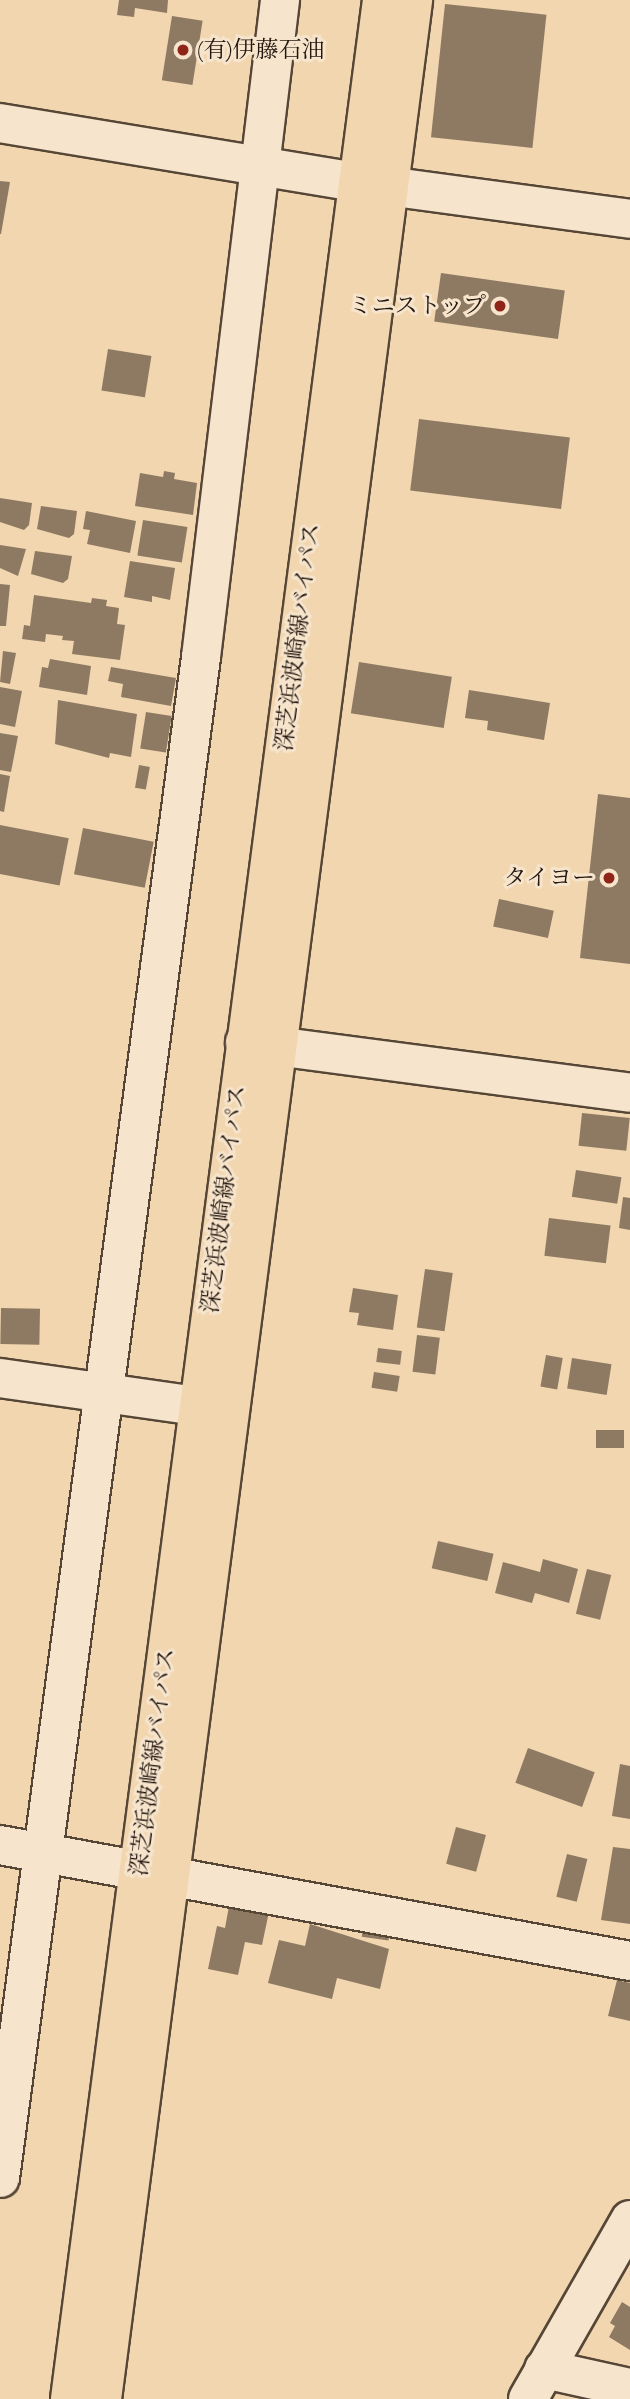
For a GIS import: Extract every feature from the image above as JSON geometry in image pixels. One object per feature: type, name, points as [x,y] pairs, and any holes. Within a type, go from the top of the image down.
[{"type":"main road","name":"深芝浜波崎線バイパス","points":[[374,183],[382,0]]},
{"type":"main road","name":"深芝浜波崎線バイパス","points":[[70,2399],[154,1871],[374,183],[413,0]]},
{"type":"main road","name":"深芝浜波崎線バイパス","points":[[102,2399],[197,1406],[261,1045]]},
{"type":"street","points":[[0,2178],[41,1851],[201,657],[280,0]]},
{"type":"street","points":[[0,123],[374,183],[630,219]]},
{"type":"street","points":[[261,1045],[630,1093]]},
{"type":"street","points":[[0,1378],[103,1395],[197,1406]]},
{"type":"street","points":[[0,1845],[154,1871],[630,1961]]},
{"type":"street","points":[[630,2220],[536,2384],[630,2388]]},
{"type":"building","points":[[119,0],[168,0],[167,13],[135,8],[134,17],[117,15]]},
{"type":"building","points":[[445,4],[546,15],[532,148],[431,137]]},
{"type":"building","name":"(有)伊藤石油","points":[[172,16],[203,21],[192,85],[162,80]]},
{"type":"building","points":[[0,181],[10,182],[1,234],[0,234]]},
{"type":"building","name":"ミニストップ","points":[[441,273],[565,290],[558,339],[434,322]]},
{"type":"building","points":[[108,349],[151,356],[145,397],[101,390]]},
{"type":"building","points":[[419,419],[570,438],[561,509],[410,490]]},
{"type":"building","points":[[164,471],[175,473],[174,479],[197,483],[193,515],[135,506],[140,473],[163,477]]},
{"type":"building","points":[[0,498],[32,503],[29,525],[24,530],[0,522]]},
{"type":"building","points":[[41,506],[77,511],[74,534],[69,538],[37,529]]},
{"type":"building","points":[[86,511],[136,521],[130,553],[87,544],[90,530],[83,529]]},
{"type":"building","points":[[143,520],[187,527],[182,563],[137,556]]},
{"type":"building","points":[[0,545],[26,549],[18,576],[0,568]]},
{"type":"building","points":[[35,551],[72,556],[68,579],[63,583],[31,574]]},
{"type":"building","points":[[130,561],[175,568],[170,600],[152,596],[152,602],[124,597]]},
{"type":"building","points":[[0,584],[10,585],[6,626],[0,626]]},
{"type":"building","points":[[34,595],[91,603],[92,598],[107,600],[106,606],[119,608],[117,624],[125,625],[120,660],[72,654],[74,641],[62,640],[63,636],[46,634],[45,642],[22,639],[24,625],[30,626]]},
{"type":"building","points":[[3,651],[16,653],[10,684],[0,682]]},
{"type":"building","points":[[50,659],[91,666],[87,695],[39,687],[42,667],[48,668]]},
{"type":"building","points":[[359,662],[452,677],[444,728],[351,713]]},
{"type":"building","points":[[111,667],[176,678],[171,706],[121,697],[123,684],[108,681]]},
{"type":"building","points":[[0,687],[22,691],[15,727],[0,724]]},
{"type":"building","points":[[469,690],[550,703],[544,740],[487,730],[488,721],[465,718]]},
{"type":"building","points":[[58,700],[137,714],[131,757],[110,753],[109,758],[55,744]]},
{"type":"building","points":[[146,712],[172,716],[166,753],[140,749]]},
{"type":"building","points":[[0,733],[18,736],[11,772],[0,770]]},
{"type":"building","points":[[139,765],[150,767],[146,790],[135,788]]},
{"type":"building","points":[[0,774],[10,776],[4,812],[0,811]]},
{"type":"building","name":"タイヨー","points":[[598,794],[630,798],[630,964],[580,958]]},
{"type":"building","points":[[0,825],[69,838],[60,885],[0,874]]},
{"type":"building","points":[[83,828],[154,842],[145,888],[74,874]]},
{"type":"building","points":[[499,899],[554,911],[548,938],[493,926]]},
{"type":"building","points":[[582,1113],[630,1118],[626,1151],[579,1146]]},
{"type":"building","points":[[576,1170],[621,1177],[617,1204],[572,1197]]},
{"type":"building","points":[[623,1197],[630,1198],[630,1230],[619,1228]]},
{"type":"building","points":[[549,1218],[611,1226],[606,1263],[544,1256]]},
{"type":"building","points":[[425,1269],[453,1273],[445,1331],[417,1327]]},
{"type":"building","points":[[353,1288],[398,1295],[393,1330],[357,1325],[359,1313],[349,1312]]},
{"type":"building","points":[[1,1308],[40,1309],[39,1345],[0,1344]]},
{"type":"building","points":[[417,1335],[440,1338],[435,1375],[412,1372]]},
{"type":"building","points":[[378,1348],[402,1351],[400,1365],[376,1362]]},
{"type":"building","points":[[546,1355],[563,1358],[557,1389],[540,1387]]},
{"type":"building","points":[[572,1358],[612,1364],[607,1395],[567,1389]]},
{"type":"building","points":[[374,1372],[400,1376],[397,1392],[371,1388]]},
{"type":"building","points":[[596,1430],[624,1430],[624,1448],[596,1448]]},
{"type":"building","points":[[438,1541],[494,1554],[487,1581],[432,1568]]},
{"type":"building","points":[[543,1559],[578,1569],[569,1603],[535,1593],[532,1603],[495,1593],[503,1562],[540,1572]]},
{"type":"building","points":[[587,1569],[611,1575],[600,1620],[576,1614]]},
{"type":"building","points":[[528,1748],[595,1772],[582,1807],[515,1783]]},
{"type":"building","points":[[620,1764],[630,1766],[630,1819],[612,1816]]},
{"type":"building","points":[[456,1827],[486,1835],[476,1872],[446,1864]]},
{"type":"building","points":[[613,1847],[630,1849],[630,1924],[601,1920]]},
{"type":"building","points":[[567,1854],[587,1859],[577,1902],[556,1897]]},
{"type":"building","points":[[229,1906],[270,1907],[262,1945],[245,1942],[238,1975],[208,1969],[217,1926],[225,1928]]},
{"type":"building","points":[[364,1921],[391,1925],[389,1941],[362,1937]]},
{"type":"building","points":[[310,1924],[389,1949],[380,1989],[337,1978],[332,1999],[268,1983],[279,1940],[305,1946]]},
{"type":"building","points":[[617,1980],[630,1983],[630,2021],[608,2016]]},
{"type":"building","points":[[622,2302],[630,2307],[630,2350],[609,2337],[615,2326],[610,2323]]},
{"type":"place","name":"(有)伊藤石油","points":[[183,50]]},
{"type":"place","name":"ミニストップ","points":[[500,306]]},
{"type":"place","name":"タイヨー","points":[[609,878]]}]
